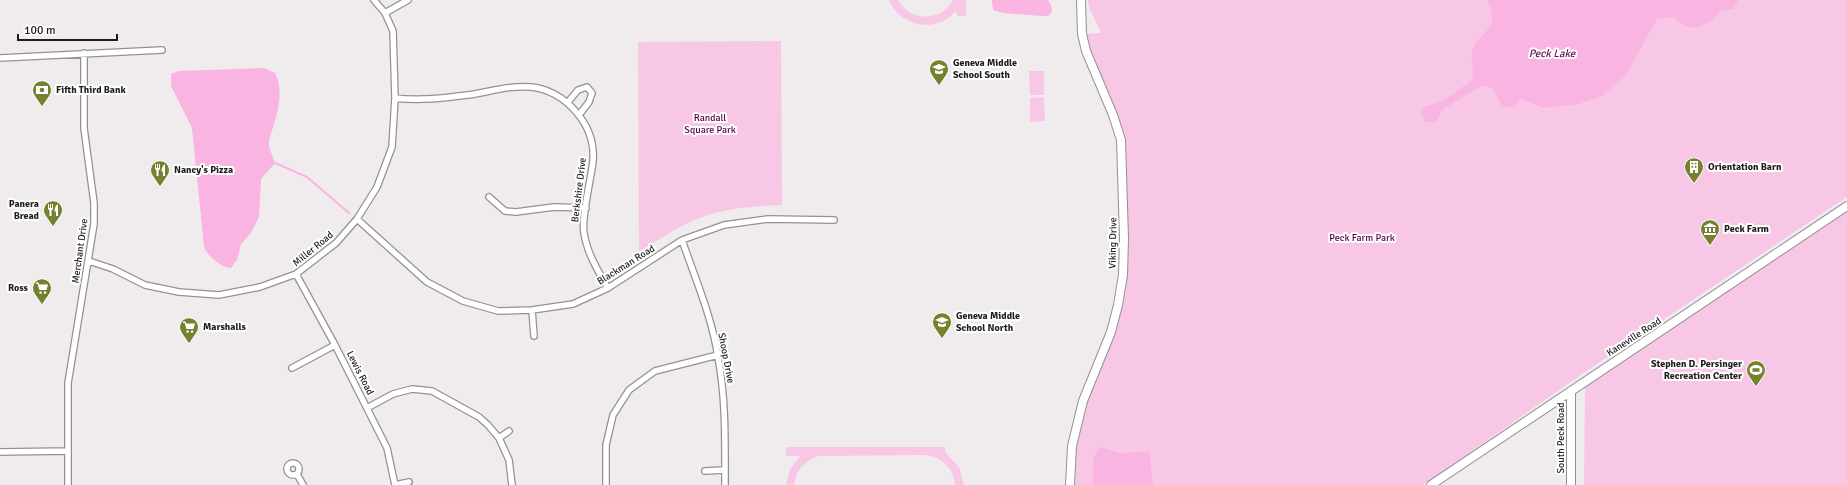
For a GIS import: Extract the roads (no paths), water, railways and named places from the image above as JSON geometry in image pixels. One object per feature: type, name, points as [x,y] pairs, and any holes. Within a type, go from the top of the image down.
[{"type":"main road","name":"Viking Drive","points":[[1070,485],[1072,446],[1083,401],[1111,332],[1118,305],[1122,275],[1124,239],[1121,140],[1113,115],[1086,51],[1082,34],[1081,0]]},
{"type":"main road","name":"Kaneville Road","points":[[1431,485],[1847,206]]},
{"type":"main road","name":"South Peck Road","points":[[1571,391],[1571,485]]},
{"type":"street","name":"Miller Road","points":[[88,261],[113,269],[145,285],[179,292],[219,295],[260,287],[296,274],[336,243],[357,220],[377,187],[392,147],[396,98],[393,30],[385,12],[374,0]]},
{"type":"street","points":[[385,12],[408,0]]},
{"type":"street","points":[[0,58],[162,50]]},
{"type":"street","name":"Merchant Drive","points":[[68,485],[68,383],[94,224],[94,206],[84,128],[84,53]]},
{"type":"street","name":"Berkshire Drive","points":[[396,98],[420,100],[468,95],[500,88],[531,87],[568,102],[580,115],[588,132],[593,156],[583,232],[591,258],[608,288]]},
{"type":"street","points":[[568,102],[578,90],[587,87],[592,93],[589,102],[580,115]]},
{"type":"street","points":[[489,197],[506,211],[516,212],[554,207],[586,208]]},
{"type":"street","name":"Blackman Road","points":[[357,220],[427,282],[462,301],[498,311],[532,310],[573,304],[608,288],[682,240],[724,224],[748,220],[834,220]]},
{"type":"street","name":"Shoop Drive","points":[[682,240],[709,318],[718,355],[723,393],[725,485]]},
{"type":"street","name":"Lewis Road","points":[[296,274],[335,345],[386,448],[395,485],[409,482]]},
{"type":"street","points":[[532,310],[534,336]]},
{"type":"street","points":[[292,368],[335,345]]},
{"type":"street","points":[[606,485],[606,445],[613,414],[630,390],[655,371],[718,355]]},
{"type":"street","points":[[367,408],[393,394],[412,389],[432,391],[479,417],[499,438],[509,460],[512,485]]},
{"type":"street","points":[[499,438],[509,430]]},
{"type":"street","points":[[0,452],[67,451]]},
{"type":"street","points":[[705,471],[725,470]]},
{"type":"street","points":[[297,474],[304,485]]},
{"type":"water","points":[[992,0],[1048,0],[1051,5],[1052,12],[1048,16],[1003,13],[993,10]]},
{"type":"water","name":"Peck Lake","points":[[1488,0],[1738,0],[1733,9],[1722,10],[1710,22],[1695,28],[1685,26],[1673,17],[1657,19],[1626,75],[1602,96],[1579,104],[1543,108],[1521,99],[1511,108],[1502,106],[1493,89],[1487,86],[1479,87],[1442,110],[1437,121],[1433,123],[1424,121],[1421,112],[1423,107],[1443,101],[1472,80],[1473,47],[1488,29],[1492,21],[1492,13]]},
{"type":"water","points":[[264,68],[275,73],[280,90],[280,98],[269,141],[269,147],[275,163],[261,179],[259,217],[251,233],[241,244],[237,260],[231,268],[223,266],[215,261],[204,247],[192,128],[171,86],[171,74],[179,71]]},
{"type":"water","points":[[1100,447],[1119,453],[1148,452],[1150,456],[1153,485],[1094,485],[1094,460],[1097,450]]},
{"type":"waterway","points":[[275,163],[307,177],[349,213]]},
{"type":"place","name":"Geneva Middle School South","points":[[939,86]]},
{"type":"place","name":"Fifth Third Bank","points":[[42,107]]},
{"type":"place","name":"Orientation Barn","points":[[1694,184]]},
{"type":"place","name":"Nancy's Pizza","points":[[160,187]]},
{"type":"place","name":"Panera Bread","points":[[53,227]]},
{"type":"place","name":"Peck Farm","points":[[1710,246]]},
{"type":"place","name":"Ross","points":[[42,305]]},
{"type":"place","name":"Geneva Middle School North","points":[[942,339]]},
{"type":"place","name":"Marshalls","points":[[189,344]]},
{"type":"place","name":"Stephen D. Persinger Recreation Center","points":[[1756,387]]},
{"type":"park label","name":"Randall Square Park","points":[[710,124]]},
{"type":"park label","name":"Peck Farm Park","points":[[1362,238]]}]
